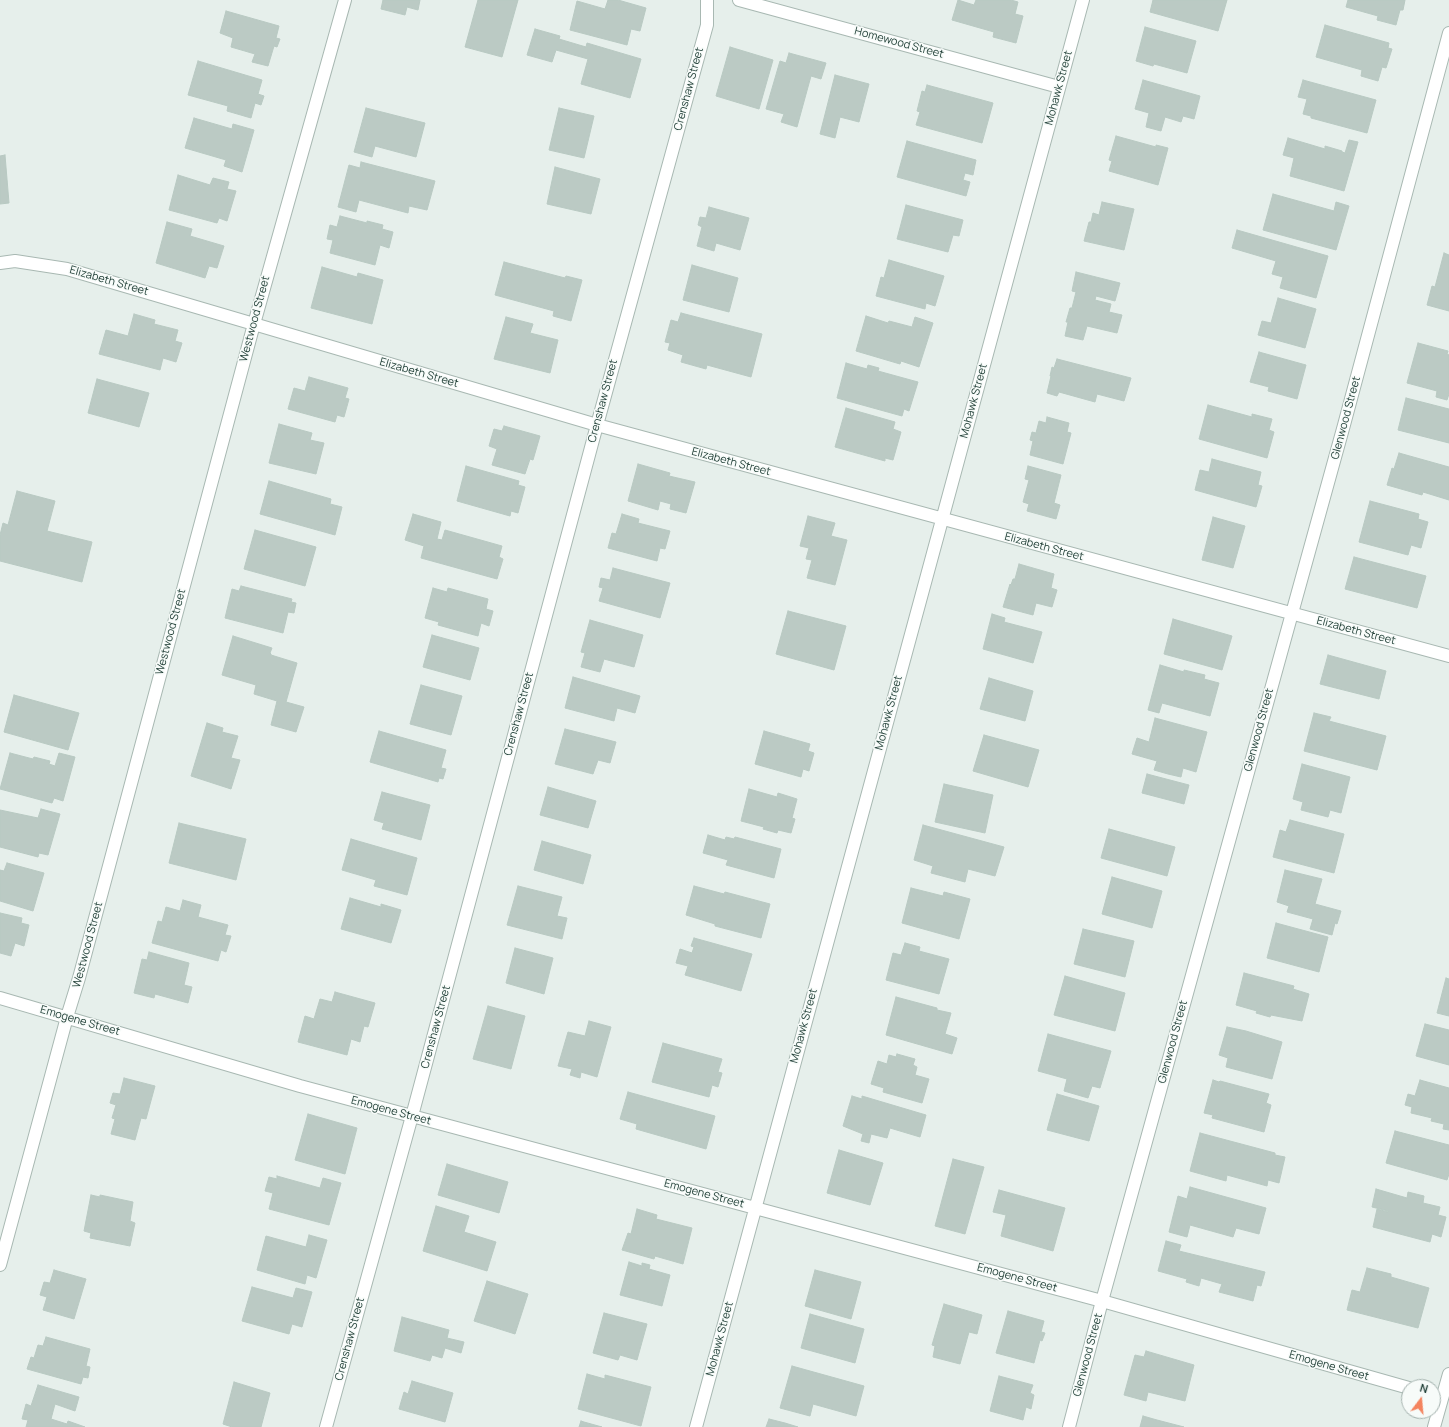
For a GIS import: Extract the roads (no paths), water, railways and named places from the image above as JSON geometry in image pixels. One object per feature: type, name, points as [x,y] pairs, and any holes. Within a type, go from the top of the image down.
[{"type":"street","name":"Westwood Street","points":[[0,1266],[67,1017],[81,971],[254,324],[345,0]]},
{"type":"street","name":"Crenshaw Street","points":[[326,1427],[412,1116],[596,425],[707,25],[707,0]]},
{"type":"street","name":"Homewood Street","points":[[739,0],[1059,87]]},
{"type":"street","name":"Mohawk Street","points":[[696,1427],[941,519],[1083,0]]},
{"type":"street","name":"Glenwood Street","points":[[1069,1427],[1102,1301],[1344,425],[1449,33]]},
{"type":"street","name":"Elizabeth Street","points":[[0,263],[15,261],[67,269],[596,425],[1449,656]]},
{"type":"street","name":"Emogene Street","points":[[0,998],[300,1086],[1102,1301],[1401,1386]]},
{"type":"street","points":[[1434,1427],[1449,1374]]}]
